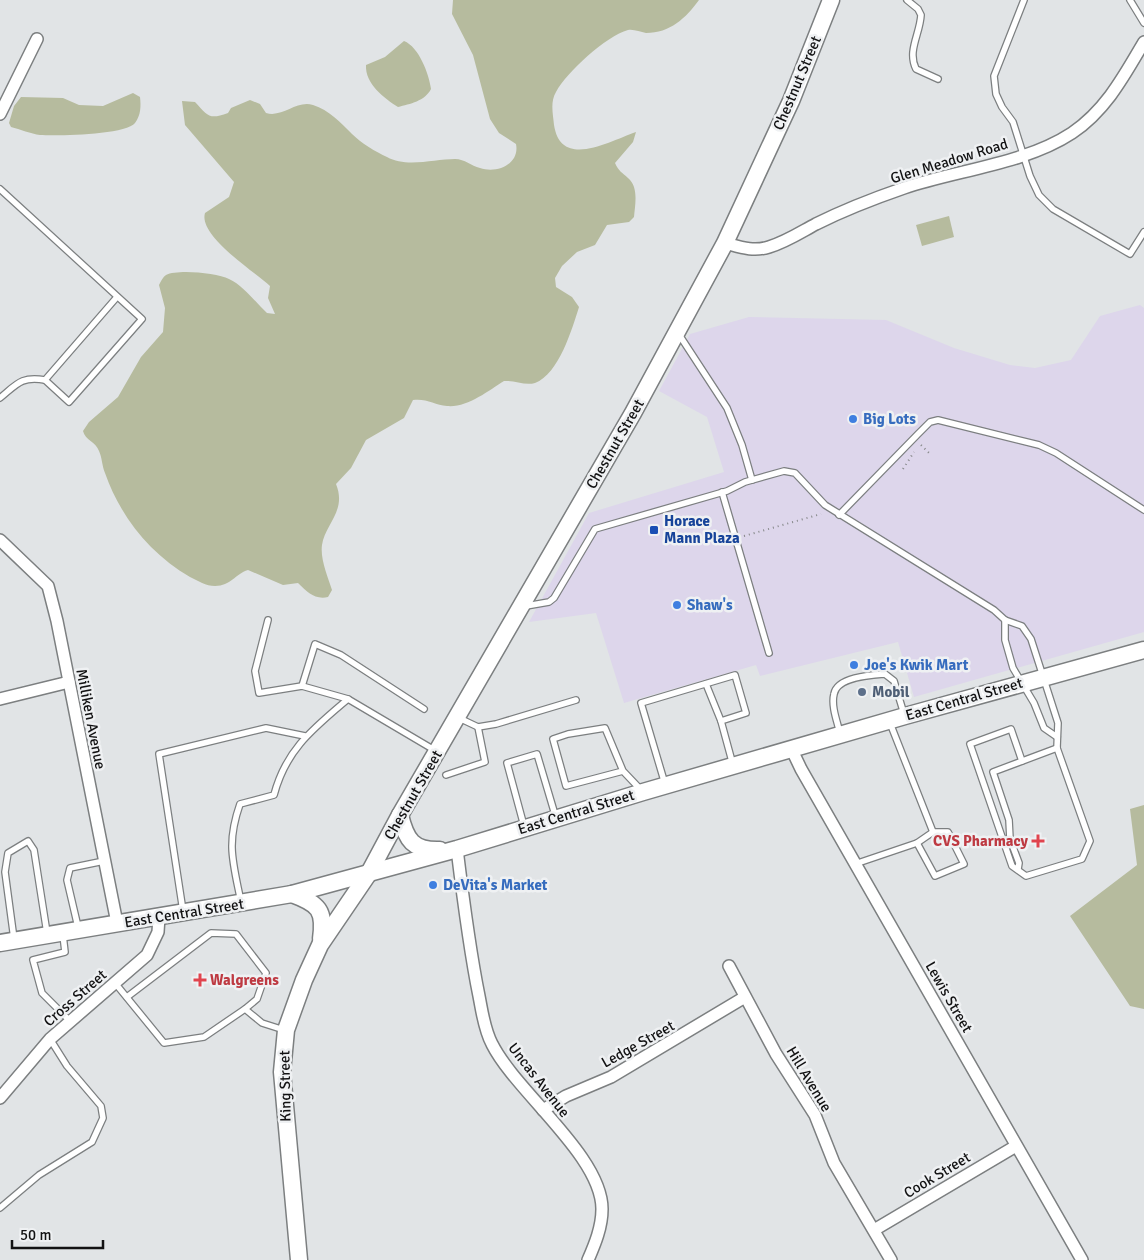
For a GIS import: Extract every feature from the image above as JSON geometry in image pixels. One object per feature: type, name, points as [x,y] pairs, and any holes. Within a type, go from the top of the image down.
[{"type":"main road","name":"Chestnut Street","points":[[369,873],[400,815],[633,413],[725,243],[790,101],[831,0]]},
{"type":"main road","name":"East Central Street","points":[[7,942],[292,894],[457,849],[791,748],[1043,676],[1144,650]]},
{"type":"main road","points":[[400,815],[408,837],[414,844],[425,850],[457,849]]},
{"type":"main road","name":"King Street","points":[[299,1260],[282,1072],[286,1030],[304,980],[320,945],[369,873]]},
{"type":"main road","points":[[292,894],[306,899],[317,908],[324,920],[320,945]]},
{"type":"street","points":[[0,114],[37,39]]},
{"type":"street","name":"Glen Meadow Road","points":[[725,243],[750,250],[768,247],[818,223],[903,188],[1023,155],[1055,142],[1092,118],[1115,90],[1144,42]]},
{"type":"street","name":"Milliken Avenue","points":[[0,540],[48,586],[117,923]]},
{"type":"street","points":[[0,699],[69,682]]},
{"type":"street","name":"Lewis Street","points":[[791,748],[855,864],[1082,1260]]},
{"type":"street","name":"Uncas Avenue","points":[[457,849],[472,964],[489,1036],[512,1074],[594,1177],[602,1208],[598,1236],[588,1260]]},
{"type":"street","name":"Cross Street","points":[[0,1098],[50,1039],[72,1022],[147,955],[158,932],[159,917]]},
{"type":"street","name":"Hill Avenue","points":[[729,966],[776,1054],[815,1115],[834,1163],[891,1260]]},
{"type":"street","name":"Ledge Street","points":[[542,1110],[566,1096],[611,1077],[745,998]]},
{"type":"street","name":"Cook Street","points":[[874,1230],[1016,1146]]},
{"type":"lane","points":[[907,0],[918,9],[921,15],[911,56],[913,64],[916,69],[938,79]]},
{"type":"lane","points":[[1024,0],[994,76],[996,94],[1002,107],[1013,122],[1034,187],[1046,202],[1058,212],[1130,254],[1144,232]]},
{"type":"lane","points":[[1130,0],[1144,23]]},
{"type":"lane","points":[[0,190],[142,319],[69,402],[45,380],[32,378],[22,379],[0,398]]},
{"type":"lane","points":[[45,380],[117,297]]},
{"type":"lane","points":[[677,331],[727,408],[742,445],[752,480]]},
{"type":"lane","points":[[839,515],[930,422],[938,420],[1039,445],[1056,453],[1144,510]]},
{"type":"lane","points":[[521,607],[549,602],[554,598],[595,529],[722,492],[752,480],[784,471],[795,473],[828,508],[994,610],[1005,620],[1022,626],[1031,639],[1058,723],[1057,748],[1090,841],[1082,859],[1026,876],[1012,866],[970,744],[1011,729],[1022,761]]},
{"type":"lane","points":[[722,492],[769,653]]},
{"type":"lane","points":[[268,620],[255,671],[260,693],[302,686],[348,699],[437,752]]},
{"type":"lane","points":[[1005,620],[1005,640],[1013,668],[1034,703],[1044,728],[1057,737]]},
{"type":"lane","points":[[302,686],[315,644],[341,655],[424,708]]},
{"type":"lane","points":[[840,734],[834,705],[834,693],[840,684],[869,675],[885,674],[894,681],[897,718],[933,832]]},
{"type":"lane","points":[[665,785],[641,703],[734,675],[746,713],[721,722]]},
{"type":"lane","points":[[706,684],[721,722],[733,765]]},
{"type":"lane","points":[[241,904],[232,857],[232,829],[240,804],[274,795],[280,774],[305,736],[348,699]]},
{"type":"lane","points":[[457,718],[478,726],[496,724],[576,700]]},
{"type":"lane","points":[[446,774],[485,762],[478,726]]},
{"type":"lane","points":[[184,913],[159,754],[266,728],[305,736]]},
{"type":"lane","points":[[623,771],[566,786],[553,739],[568,734],[605,728],[623,771],[643,792]]},
{"type":"lane","points":[[982,776],[1057,748]]},
{"type":"lane","points":[[525,828],[507,763],[537,754],[556,818]]},
{"type":"lane","points":[[993,772],[1009,820],[1010,839],[1019,863],[1018,869]]},
{"type":"lane","points":[[855,864],[918,843],[933,832],[948,832],[964,864],[934,876],[918,843]]},
{"type":"lane","points":[[7,942],[5,872],[8,853],[28,841],[34,850],[63,932]]},
{"type":"lane","points":[[72,1022],[42,993],[33,960],[65,952],[63,932],[67,880],[70,868],[104,861]]},
{"type":"lane","points":[[116,983],[127,997],[164,1043],[204,1037],[257,999],[266,973],[236,934],[211,933],[127,997]]},
{"type":"lane","points":[[245,1008],[262,1023],[286,1030]]},
{"type":"lane","points":[[0,1208],[39,1175],[92,1142],[103,1118],[101,1106],[67,1066],[50,1039]]},
{"type":"path","points":[[903,469],[920,444],[930,454]]},
{"type":"path","points":[[736,536],[742,536],[821,514],[828,508]]},
{"type":"shaded area","name":"Horace Mann Plaza","points":[[1140,305],[1144,308],[1144,632],[914,697],[898,642],[760,676],[756,665],[624,703],[596,613],[529,622],[589,513],[724,472],[707,417],[659,391],[690,334],[749,317],[886,320],[954,348],[1010,365],[1035,368],[1071,360],[1100,316]]},
{"type":"green space","points":[[453,0],[699,0],[689,13],[670,27],[646,33],[628,30],[609,39],[578,65],[561,84],[554,96],[552,108],[554,125],[558,139],[566,146],[576,149],[588,149],[636,132],[633,142],[615,163],[634,186],[636,196],[634,217],[629,222],[607,225],[595,245],[577,252],[562,266],[555,278],[556,287],[572,297],[579,307],[573,327],[558,361],[543,378],[531,384],[504,381],[470,402],[455,406],[413,400],[404,418],[366,440],[351,468],[336,484],[339,502],[322,545],[323,562],[332,590],[328,597],[315,596],[298,583],[283,585],[248,570],[225,584],[212,586],[202,583],[175,568],[149,545],[138,532],[128,519],[111,489],[98,448],[86,437],[83,431],[89,422],[118,397],[141,357],[163,332],[165,308],[159,285],[166,275],[188,272],[229,279],[249,294],[267,313],[275,314],[268,298],[270,286],[229,253],[210,232],[205,222],[205,213],[229,197],[234,182],[185,125],[182,101],[195,102],[206,113],[213,116],[228,113],[231,108],[250,100],[260,104],[266,113],[272,114],[301,105],[313,105],[329,113],[364,144],[378,153],[395,160],[421,162],[455,159],[487,170],[506,166],[514,157],[516,144],[499,133],[490,119],[473,55],[452,14]]},
{"type":"green space","points":[[404,41],[419,55],[426,69],[431,89],[421,99],[398,107],[376,90],[369,78],[366,65],[385,57]]},
{"type":"green space","points":[[133,93],[140,97],[138,117],[135,123],[119,130],[90,134],[40,135],[11,127],[9,123],[14,106],[21,97],[63,98],[79,105],[103,106]]},
{"type":"green space","points":[[949,216],[954,237],[922,246],[916,225]]},
{"type":"green space","points":[[1144,805],[1144,1009],[1130,1006],[1070,916],[1137,865],[1130,809]]},
{"type":"place","name":"Big Lots","points":[[853,419]]},
{"type":"place","name":"Horace Mann Plaza","points":[[654,530]]},
{"type":"place","name":"Shaw's","points":[[677,605]]},
{"type":"place","name":"Joe's Kwik Mart","points":[[854,665]]},
{"type":"place","name":"Mobil","points":[[862,692]]},
{"type":"place","name":"CVS Pharmacy","points":[[1038,841]]},
{"type":"place","name":"DeVita's Market","points":[[433,885]]},
{"type":"place","name":"Walgreens","points":[[200,980]]}]
